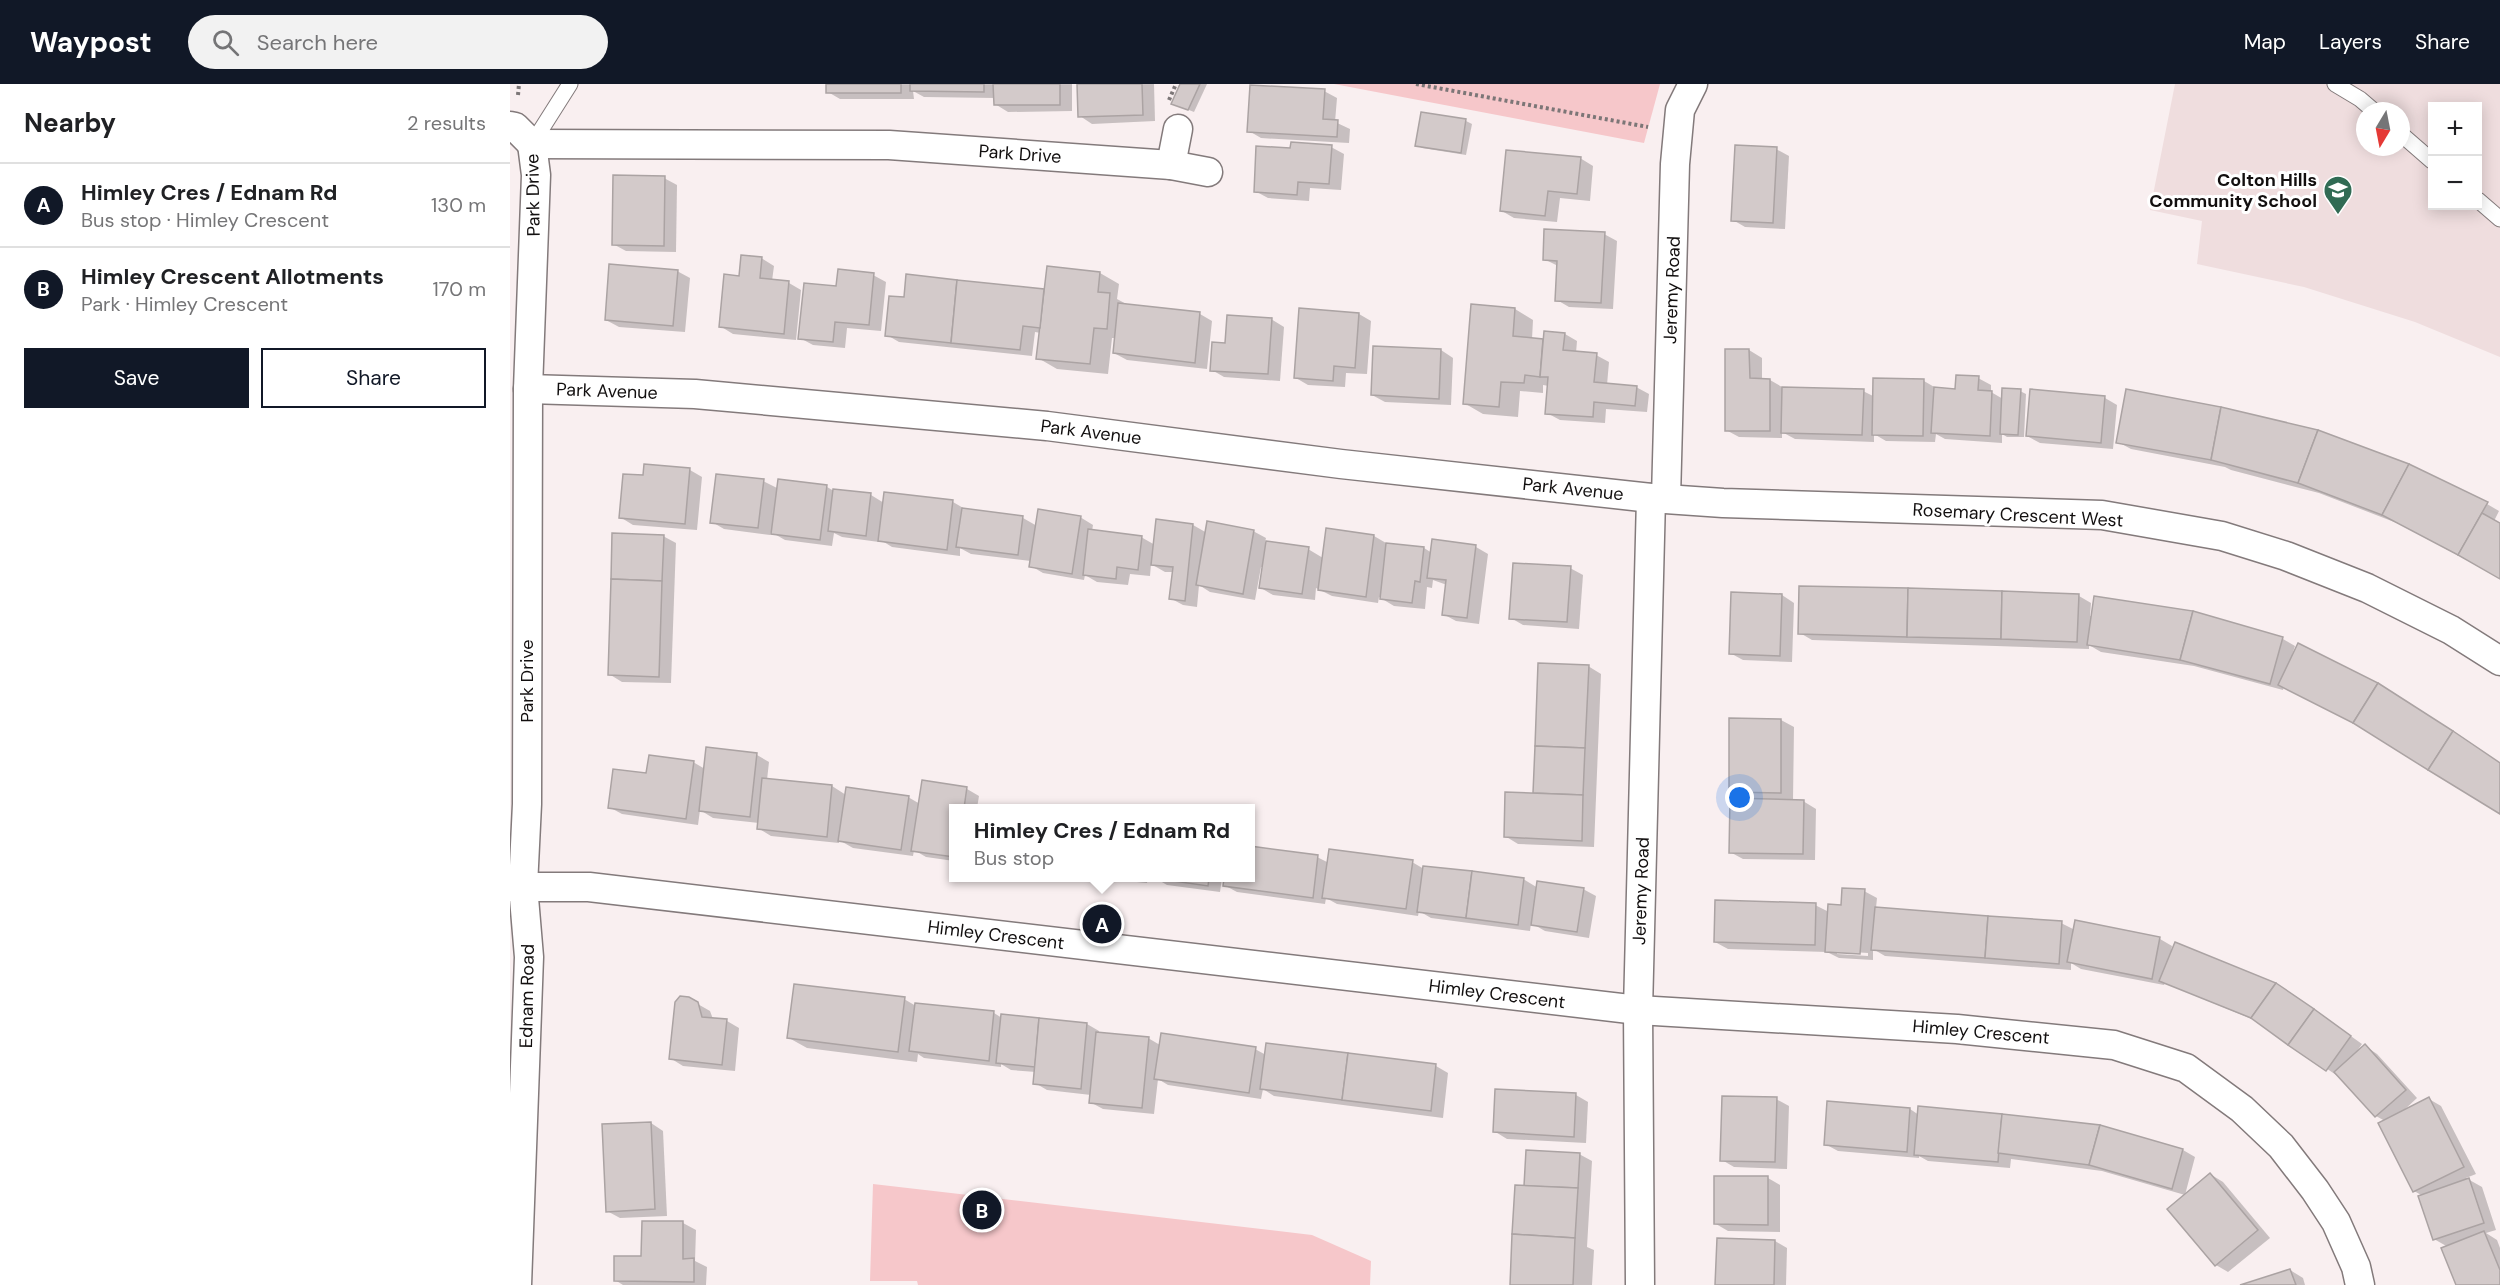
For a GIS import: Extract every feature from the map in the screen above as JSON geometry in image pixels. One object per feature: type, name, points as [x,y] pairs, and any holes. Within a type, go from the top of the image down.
[{"type":"street","name":"Jeremy Road","points":[[1640,1285],[1638,1010],[1659,498],[1678,133],[1680,110],[1693,84]]},
{"type":"street","points":[[510,126],[515,127],[532,144]]},
{"type":"street","points":[[1171,165],[1178,129]]},
{"type":"street","name":"Park Drive","points":[[517,887],[527,804],[528,389],[536,175],[532,144],[889,145],[1171,165],[1208,172]]},
{"type":"street","name":"Park Avenue","points":[[528,389],[695,394],[1047,426],[1341,464],[1659,498]]},
{"type":"street","name":"Rosemary Crescent West","points":[[1659,498],[1723,503],[2102,515],[2222,536],[2286,556],[2367,588],[2451,630],[2500,661]]},
{"type":"street","name":"Himley Crescent","points":[[517,887],[589,887],[1638,1010],[1957,1029],[2114,1045],[2186,1068],[2242,1109],[2281,1146],[2336,1222],[2356,1267],[2360,1285]]},
{"type":"street","name":"Ednam Road","points":[[517,887],[529,957],[517,1285]]},
{"type":"lane","points":[[532,144],[570,84]]},
{"type":"lane","points":[[2335,84],[2364,102]]},
{"type":"lane","points":[[2410,142],[2428,157]]},
{"type":"lane","points":[[2482,204],[2499,221]]},
{"type":"path","points":[[1416,84],[1678,133]]},
{"type":"shaded area","points":[[1334,84],[1660,84],[1644,143]]},
{"type":"shaded area","name":"Colton Hills Community School","points":[[2175,84],[2500,84],[2500,357],[2415,322],[2304,287],[2197,264],[2202,221],[2150,210]]},
{"type":"shaded area","points":[[873,1184],[1312,1235],[1371,1261],[1370,1285],[918,1285],[917,1281],[870,1281]]},
{"type":"building","points":[[826,84],[901,84],[901,93],[826,93]]},
{"type":"building","points":[[910,84],[984,84],[984,92],[910,91]]},
{"type":"building","points":[[993,84],[1060,84],[1060,105],[994,105]]},
{"type":"building","points":[[1077,84],[1142,84],[1143,115],[1078,117]]},
{"type":"building","points":[[1180,84],[1200,84],[1188,110],[1171,104]]},
{"type":"building","points":[[1250,85],[1325,89],[1323,119],[1338,120],[1337,137],[1247,132]]},
{"type":"building","points":[[1421,112],[1466,119],[1461,153],[1415,146]]},
{"type":"building","points":[[1291,142],[1332,145],[1329,184],[1298,182],[1297,195],[1254,192],[1256,146],[1290,148]]},
{"type":"building","points":[[1735,145],[1777,147],[1773,223],[1731,221]]},
{"type":"building","points":[[1506,150],[1581,157],[1577,194],[1548,191],[1545,216],[1500,211]]},
{"type":"building","points":[[613,175],[665,176],[664,246],[612,245]]},
{"type":"building","points":[[1544,229],[1605,232],[1601,303],[1555,301],[1557,261],[1543,260]]},
{"type":"building","points":[[741,255],[762,257],[760,278],[789,281],[784,334],[719,327],[724,274],[739,276]]},
{"type":"building","points":[[609,264],[678,270],[673,326],[605,320]]},
{"type":"building","points":[[1047,266],[1100,272],[1098,292],[1110,293],[1107,329],[1094,328],[1090,364],[1036,359]]},
{"type":"building","points":[[838,269],[874,273],[869,325],[835,322],[833,342],[798,339],[804,283],[836,286]]},
{"type":"building","points":[[906,274],[957,280],[951,343],[885,336],[889,296],[904,297]]},
{"type":"building","points":[[957,280],[1044,289],[1040,328],[1023,326],[1020,350],[951,343]]},
{"type":"building","points":[[1118,303],[1200,312],[1195,363],[1113,353]]},
{"type":"building","points":[[1471,304],[1515,308],[1513,336],[1543,339],[1540,377],[1525,375],[1524,383],[1501,382],[1499,407],[1463,404]]},
{"type":"building","points":[[1299,308],[1359,313],[1355,368],[1334,366],[1333,381],[1294,378]]},
{"type":"building","points":[[1227,315],[1272,318],[1268,374],[1210,371],[1212,342],[1225,343]]},
{"type":"building","points":[[1544,331],[1565,333],[1563,350],[1597,353],[1594,382],[1637,386],[1635,406],[1594,402],[1593,417],[1545,414],[1548,377],[1540,377]]},
{"type":"building","points":[[1373,346],[1441,349],[1439,399],[1371,395]]},
{"type":"building","points":[[1725,349],[1749,349],[1750,378],[1770,379],[1770,431],[1725,431]]},
{"type":"building","points":[[1956,375],[1979,376],[1978,390],[1992,391],[1990,436],[1931,433],[1934,387],[1955,389]]},
{"type":"building","points":[[1873,378],[1924,379],[1923,436],[1872,435]]},
{"type":"building","points":[[1782,387],[1864,389],[1862,435],[1781,433]]},
{"type":"building","points":[[2002,388],[2021,389],[2018,435],[2000,434]]},
{"type":"building","points":[[2030,389],[2105,396],[2101,443],[2026,436]]},
{"type":"building","points":[[2126,389],[2221,407],[2211,460],[2116,443]]},
{"type":"building","points":[[2221,407],[2318,430],[2298,483],[2211,460]]},
{"type":"building","points":[[2318,430],[2409,464],[2382,515],[2298,483]]},
{"type":"building","points":[[644,464],[690,468],[685,524],[619,518],[623,474],[643,475]]},
{"type":"building","points":[[2409,464],[2488,502],[2458,555],[2382,515]]},
{"type":"building","points":[[716,474],[764,479],[758,528],[710,523]]},
{"type":"building","points":[[778,479],[827,485],[820,540],[771,534]]},
{"type":"building","points":[[833,489],[871,493],[866,536],[828,531]]},
{"type":"building","points":[[884,492],[953,500],[947,550],[878,541]]},
{"type":"building","points":[[962,508],[1023,516],[1018,555],[956,547]]},
{"type":"building","points":[[1038,509],[1081,516],[1072,574],[1029,567]]},
{"type":"building","points":[[2482,513],[2500,523],[2500,579],[2458,555]]},
{"type":"building","points":[[1156,519],[1193,524],[1185,601],[1169,599],[1173,567],[1151,565]]},
{"type":"building","points":[[1207,521],[1254,530],[1243,594],[1196,585]]},
{"type":"building","points":[[1326,528],[1374,535],[1366,597],[1318,590]]},
{"type":"building","points":[[1088,529],[1142,536],[1138,570],[1117,567],[1116,579],[1083,575]]},
{"type":"building","points":[[612,533],[664,535],[662,581],[611,579]]},
{"type":"building","points":[[1432,539],[1476,545],[1467,618],[1442,615],[1446,580],[1427,578]]},
{"type":"building","points":[[1266,541],[1309,547],[1302,594],[1259,588]]},
{"type":"building","points":[[1386,543],[1424,547],[1420,582],[1415,581],[1412,603],[1380,599]]},
{"type":"building","points":[[1513,563],[1571,566],[1567,622],[1509,619]]},
{"type":"building","points":[[611,579],[662,581],[659,677],[608,675]]},
{"type":"building","points":[[1799,586],[1908,588],[1907,637],[1798,634]]},
{"type":"building","points":[[1908,588],[2002,591],[2001,639],[1907,637]]},
{"type":"building","points":[[2002,591],[2079,594],[2077,642],[2001,639]]},
{"type":"building","points":[[1731,592],[1782,594],[1780,656],[1729,654]]},
{"type":"building","points":[[2094,596],[2193,611],[2180,660],[2087,645]]},
{"type":"building","points":[[2193,611],[2283,637],[2270,684],[2180,660]]},
{"type":"building","points":[[2298,643],[2378,683],[2353,723],[2278,685]]},
{"type":"building","points":[[1538,663],[1589,665],[1585,748],[1535,746]]},
{"type":"building","points":[[2378,683],[2453,731],[2428,770],[2353,723]]},
{"type":"building","points":[[1729,718],[1781,719],[1781,793],[1729,792]]},
{"type":"building","points":[[2453,731],[2500,763],[2500,814],[2428,770]]},
{"type":"building","points":[[1535,746],[1585,748],[1583,795],[1533,793]]},
{"type":"building","points":[[706,747],[757,753],[750,817],[699,811]]},
{"type":"building","points":[[649,755],[694,761],[686,819],[608,808],[613,769],[646,773]]},
{"type":"building","points":[[762,778],[832,785],[827,837],[757,829]]},
{"type":"building","points":[[922,780],[967,787],[965,804],[949,804],[949,856],[911,851]]},
{"type":"building","points":[[846,787],[909,796],[901,850],[838,841]]},
{"type":"building","points":[[1505,792],[1583,795],[1582,841],[1504,837]]},
{"type":"building","points":[[1730,798],[1804,800],[1803,854],[1729,853]]},
{"type":"building","points":[[1255,847],[1318,855],[1313,898],[1223,886],[1224,882],[1255,882]]},
{"type":"building","points":[[1329,849],[1413,860],[1406,909],[1322,898]]},
{"type":"building","points":[[1423,866],[1472,871],[1466,918],[1417,912]]},
{"type":"building","points":[[1472,871],[1524,878],[1518,925],[1466,918]]},
{"type":"building","points":[[1537,881],[1584,888],[1577,932],[1531,925]]},
{"type":"building","points":[[1180,882],[1208,882],[1208,886]]},
{"type":"building","points":[[1842,888],[1865,889],[1860,954],[1825,952],[1828,904],[1841,905]]},
{"type":"building","points":[[1715,900],[1816,903],[1815,945],[1714,942]]},
{"type":"building","points":[[1875,907],[1988,916],[1985,958],[1871,950]]},
{"type":"building","points":[[1988,916],[2062,921],[2059,964],[1985,958]]},
{"type":"building","points":[[2075,920],[2160,937],[2152,979],[2067,962]]},
{"type":"building","points":[[2175,942],[2276,983],[2251,1018],[2159,981]]},
{"type":"building","points":[[2276,983],[2314,1009],[2288,1045],[2251,1018]]},
{"type":"building","points":[[794,984],[905,997],[898,1052],[787,1038]]},
{"type":"building","points":[[680,996],[689,997],[698,1002],[702,1017],[727,1019],[722,1065],[669,1059],[675,1002]]},
{"type":"building","points":[[915,1003],[994,1011],[989,1061],[909,1051]]},
{"type":"building","points":[[2314,1009],[2351,1036],[2326,1071],[2288,1045]]},
{"type":"building","points":[[1001,1014],[1039,1018],[1035,1067],[996,1063]]},
{"type":"building","points":[[1039,1018],[1087,1023],[1081,1089],[1033,1084]]},
{"type":"building","points":[[1096,1032],[1149,1037],[1142,1108],[1089,1103]]},
{"type":"building","points":[[1161,1033],[1256,1047],[1249,1093],[1154,1079]]},
{"type":"building","points":[[1266,1043],[1348,1053],[1342,1100],[1260,1089]]},
{"type":"building","points":[[2365,1044],[2406,1090],[2375,1117],[2334,1072]]},
{"type":"building","points":[[1348,1053],[1436,1064],[1431,1111],[1342,1100]]},
{"type":"building","points":[[1495,1089],[1576,1093],[1574,1137],[1493,1132]]},
{"type":"building","points":[[1722,1096],[1777,1097],[1775,1162],[1720,1161]]},
{"type":"building","points":[[2429,1097],[2464,1167],[2413,1192],[2378,1123]]},
{"type":"building","points":[[1827,1101],[1910,1108],[1907,1152],[1824,1145]]},
{"type":"building","points":[[1918,1106],[2002,1114],[1998,1162],[1914,1155]]},
{"type":"building","points":[[2002,1114],[2100,1125],[2089,1165],[1998,1153]]},
{"type":"building","points":[[651,1122],[655,1209],[606,1212],[602,1124]]},
{"type":"building","points":[[2100,1125],[2183,1149],[2172,1189],[2089,1165]]},
{"type":"building","points":[[1526,1150],[1580,1153],[1578,1188],[1524,1186]]},
{"type":"building","points":[[2210,1173],[2258,1230],[2215,1266],[2167,1209]]},
{"type":"building","points":[[1714,1176],[1768,1176],[1768,1225],[1714,1224]]},
{"type":"building","points":[[2469,1178],[2484,1223],[2433,1240],[2418,1196]]},
{"type":"building","points":[[1515,1185],[1578,1188],[1575,1238],[1512,1234]]},
{"type":"building","points":[[642,1221],[683,1221],[683,1259],[694,1258],[694,1282],[614,1281],[614,1256],[641,1256]]},
{"type":"building","points":[[2484,1231],[2500,1270],[2500,1285],[2456,1285],[2441,1248]]},
{"type":"building","points":[[1512,1234],[1575,1238],[1573,1285],[1510,1285]]},
{"type":"building","points":[[1717,1238],[1775,1240],[1774,1285],[1715,1285]]},
{"type":"building","points":[[2290,1269],[2296,1285],[2240,1285]]},
{"type":"place","name":"Colton Hills Community School","points":[[2338,216]]},
{"type":"place","name":"Himley Cres / Ednam Rd","points":[[1102,924]]},
{"type":"place","name":"Himley Crescent Allotments","points":[[982,1210]]}]
